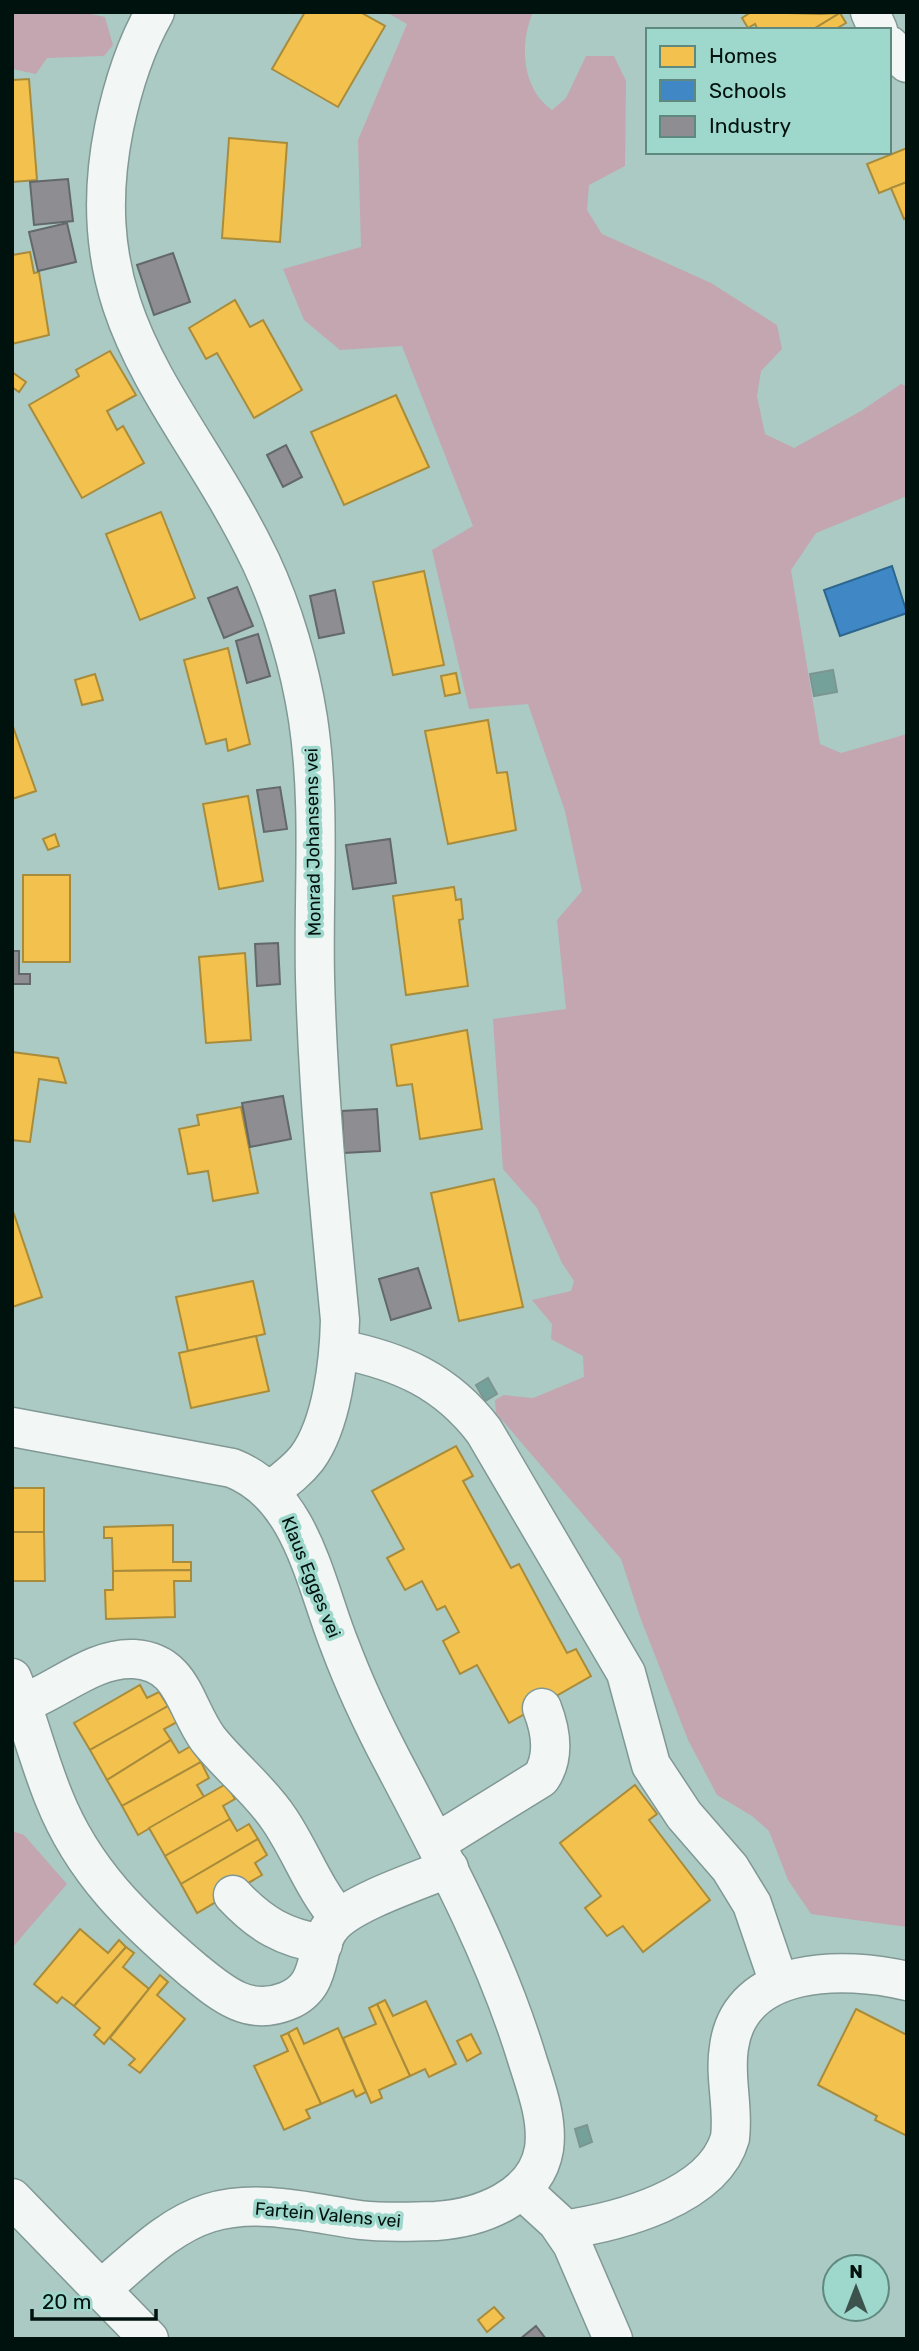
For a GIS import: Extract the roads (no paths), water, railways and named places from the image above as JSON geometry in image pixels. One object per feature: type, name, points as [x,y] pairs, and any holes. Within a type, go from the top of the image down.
[{"type":"street","name":"Monrad Johansens vei","points":[[155,12],[135,56],[117,118],[106,173],[106,233],[111,270],[128,327],[147,366],[262,564],[285,629],[308,716],[315,784],[318,1072],[340,1320],[339,1349],[334,1383],[319,1437],[306,1460],[270,1491]]},
{"type":"street","points":[[870,12],[877,28]]},
{"type":"street","points":[[891,48],[907,63]]},
{"type":"street","points":[[339,1349],[384,1358],[423,1375],[455,1397],[484,1431],[626,1673],[651,1765],[684,1815],[730,1868],[752,1904],[779,1983]]},
{"type":"street","name":"Klaus Egges vei","points":[[12,1427],[214,1463],[244,1472],[270,1491],[300,1539],[363,1701],[442,1856],[496,1971],[539,2096],[545,2134],[544,2151],[522,2190]]},
{"type":"street","points":[[147,1661],[170,1672],[184,1691],[209,1739],[280,1821],[318,1892],[331,1931],[314,1978],[288,2001],[251,2006],[220,1992],[136,1920],[85,1861],[54,1799],[17,1691],[108,1662],[147,1661]]},
{"type":"street","points":[[233,1895],[252,1915],[277,1933],[331,1931],[442,1856],[541,1777],[550,1760],[542,1708]]},
{"type":"street","points":[[562,2230],[618,2219],[646,2208],[690,2187],[713,2169],[727,2149],[730,2138],[728,2050],[732,2032],[748,2005],[779,1983],[795,1978],[842,1973],[886,1975],[907,1981]]},
{"type":"street","points":[[522,2190],[562,2230],[613,2339]]},
{"type":"street","name":"Fartein Valens vei","points":[[101,2289],[176,2227],[210,2213],[259,2206],[363,2220],[441,2221],[488,2211],[522,2190]]},
{"type":"street","points":[[12,2198],[149,2339]]}]
